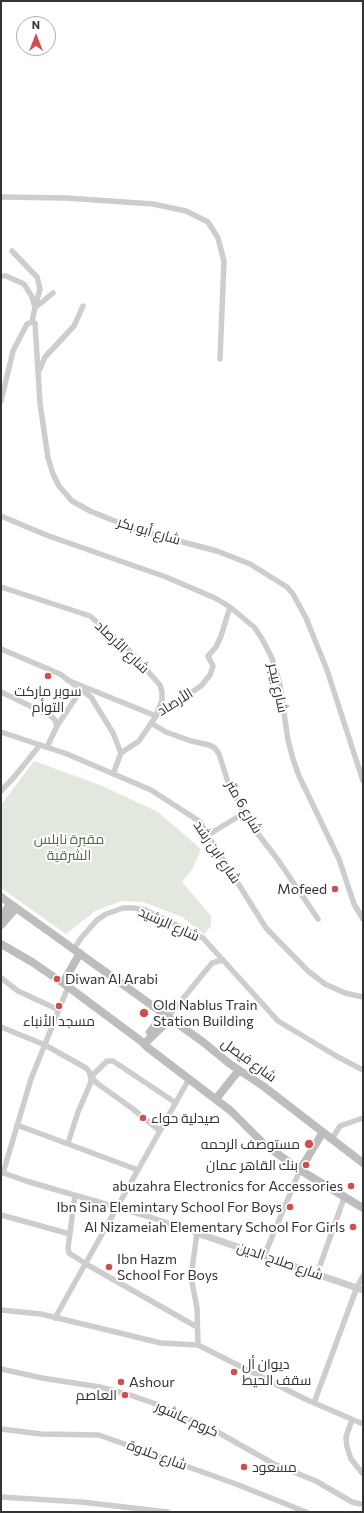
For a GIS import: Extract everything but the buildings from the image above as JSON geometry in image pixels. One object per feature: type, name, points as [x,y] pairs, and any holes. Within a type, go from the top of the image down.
[{"type":"main road","name":"شارع فيصل","points":[[1,897],[263,1086],[363,1163]]},
{"type":"main road","points":[[1,916],[13,906]]},
{"type":"main road","points":[[1,926],[13,906]]},
{"type":"main road","points":[[1,944],[32,962],[65,985],[143,1043],[231,1111],[264,1144],[300,1170],[344,1198],[363,1208]]},
{"type":"main road","points":[[65,985],[77,951]]},
{"type":"main road","points":[[143,1043],[167,1017]]},
{"type":"main road","points":[[216,1099],[239,1070]]},
{"type":"main road","points":[[300,1170],[323,1132]]},
{"type":"street","points":[[1,197],[66,198],[153,204],[186,211],[208,222],[218,238],[224,260],[220,359]]},
{"type":"street","points":[[1,401],[13,351],[27,324],[32,322],[40,289],[37,277],[12,251]]},
{"type":"street","points":[[1,276],[6,276],[24,284],[32,297],[35,307]]},
{"type":"street","points":[[35,307],[53,293]]},
{"type":"street","points":[[38,373],[46,357],[74,326],[83,306]]},
{"type":"street","name":"شارع أبو بكر","points":[[32,322],[35,323],[40,403],[50,468],[59,486],[72,501],[90,512],[137,530],[217,551],[250,564],[283,584],[290,590],[306,618],[327,670],[363,781]]},
{"type":"street","name":"شارع بيجر","points":[[1,516],[46,535],[160,575],[215,598],[230,607],[254,627],[271,656],[280,686],[292,759],[309,799],[339,859],[354,904],[363,919]]},
{"type":"street","name":"شارع الأرصاد","points":[[1,587],[90,616],[128,649],[160,685],[163,695],[159,711],[139,741],[120,753]]},
{"type":"street","name":"الأرصاد","points":[[67,680],[156,716],[200,686],[210,675],[213,666],[208,656],[216,647],[221,636],[230,607]]},
{"type":"street","points":[[1,649],[60,674],[91,697],[113,732],[120,753],[112,774]]},
{"type":"street","points":[[47,747],[57,726],[81,690]]},
{"type":"street","points":[[1,692],[51,716],[55,720],[57,726]]},
{"type":"street","name":"شارع 6 متر","points":[[151,723],[166,732],[215,748],[228,782],[248,821],[278,860],[318,919]]},
{"type":"street","name":"شارع ابن رشد","points":[[1,732],[67,754],[151,790],[199,821],[266,928],[308,971],[325,984],[345,993],[363,998]]},
{"type":"street","points":[[1,791],[40,745]]},
{"type":"street","points":[[208,835],[244,813]]},
{"type":"street","name":"شارع الرشيد","points":[[77,951],[81,938],[97,920],[106,914],[123,908],[146,910],[203,938],[278,1020],[338,1057],[363,1070]]},
{"type":"street","points":[[167,1017],[212,963],[223,960]]},
{"type":"street","points":[[1,978],[18,991],[59,1010]]},
{"type":"street","points":[[65,985],[59,1010],[31,1078],[2,1172],[197,1233],[191,1277],[197,1308],[198,1345]]},
{"type":"street","points":[[1,1027],[45,1044],[86,1068],[91,1077],[98,1084],[134,1109],[160,1131]]},
{"type":"street","points":[[68,1143],[78,1112],[91,1082],[91,1077],[107,1061],[113,1061],[176,1103]]},
{"type":"street","points":[[55,1318],[189,1079]]},
{"type":"street","points":[[332,1139],[340,1126],[363,1118]]},
{"type":"street","points":[[17,1124],[138,1170]]},
{"type":"street","points":[[264,1256],[300,1170]]},
{"type":"street","points":[[75,1195],[68,1248],[69,1253],[197,1327]]},
{"type":"street","points":[[316,1274],[344,1198]]},
{"type":"street","points":[[1,1215],[70,1234]]},
{"type":"street","name":"شارع صلاح الدين","points":[[197,1233],[360,1288]]},
{"type":"street","points":[[314,1403],[360,1288],[363,1276]]},
{"type":"street","points":[[1,1310],[41,1314],[161,1343],[198,1345],[314,1403],[363,1424]]},
{"type":"street","name":"كروم عاشور","points":[[1,1369],[42,1378],[100,1387],[153,1403],[214,1430],[274,1464],[316,1481],[352,1502],[362,1506]]},
{"type":"street","points":[[352,1420],[346,1437],[347,1447],[351,1459],[363,1474]]},
{"type":"street","name":"شارع حلاوة","points":[[1,1429],[41,1434],[99,1435],[236,1484],[306,1512]]},
{"type":"street","points":[[1,1497],[81,1502],[168,1512]]},
{"type":"green space","name":"مقبرة نابلس الشرقية","points":[[34,761],[100,785],[158,812],[201,849],[193,868],[182,882],[211,916],[211,926],[204,934],[182,917],[143,902],[122,901],[95,911],[66,934],[1,888],[1,805]]},
{"type":"place","name":"سوبر ماركت التوأم","points":[[48,676]]},
{"type":"place","name":"Mofeed","points":[[335,889]]},
{"type":"place","name":"Diwan Al Arabi","points":[[57,979]]},
{"type":"place","name":"مسجد الأنباء","points":[[59,1006]]},
{"type":"place","name":"Old Nablus Train Station Building","points":[[144,1013]]},
{"type":"place","name":"صيدلية حواء","points":[[143,1118]]},
{"type":"place","name":"مستوصف الرحمه","points":[[309,1144]]},
{"type":"place","name":"بنك القاهر عمان","points":[[306,1165]]},
{"type":"place","name":"abuzahra Electronics for Accessories","points":[[351,1186]]},
{"type":"place","name":"Ibn Sina Elemintary School For Boys","points":[[290,1207]]},
{"type":"place","name":"Al Nizameiah Elementary School For Girls","points":[[353,1227]]},
{"type":"place","name":"Ibn Hazm School For Boys","points":[[109,1267]]},
{"type":"place","name":"ديوان أل سقف الحيط","points":[[234,1372]]},
{"type":"place","name":"Ashour","points":[[121,1382]]},
{"type":"place","name":"العاصم","points":[[125,1395]]},
{"type":"place","name":"مسعود","points":[[244,1467]]}]
